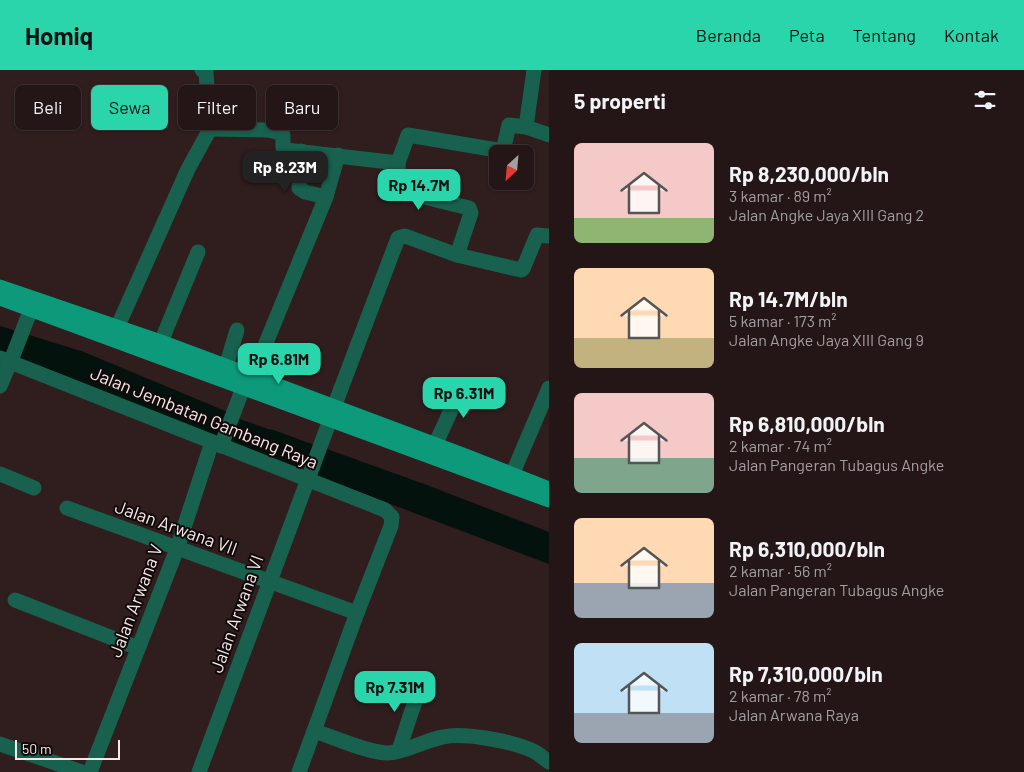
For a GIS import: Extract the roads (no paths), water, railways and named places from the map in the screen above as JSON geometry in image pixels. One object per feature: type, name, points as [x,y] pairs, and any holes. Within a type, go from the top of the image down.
[{"type":"main road","points":[[0,287],[161,342],[226,368],[245,387]]},
{"type":"main road","points":[[0,298],[245,387],[435,445],[549,488]]},
{"type":"main road","points":[[332,413],[549,500]]},
{"type":"street","points":[[202,70],[206,72],[207,85]]},
{"type":"street","points":[[526,127],[534,70]]},
{"type":"street","points":[[549,135],[526,127],[510,125],[503,151],[408,134],[398,163],[399,186],[404,192],[469,208],[471,213],[457,255],[521,270],[537,235],[549,236]]},
{"type":"street","points":[[117,328],[180,186],[209,130]]},
{"type":"street","points":[[256,130],[281,133],[283,135],[283,148],[286,150],[398,163]]},
{"type":"street","points":[[301,151],[300,188],[305,192],[326,197]]},
{"type":"street","name":"Jalan Arwana V","points":[[90,772],[219,441],[245,387],[326,197],[338,155]]},
{"type":"street","name":"Jalan Arwana VI","points":[[199,772],[398,238],[405,236],[457,255]]},
{"type":"street","points":[[161,342],[198,252]]},
{"type":"street","points":[[0,386],[8,359],[31,309]]},
{"type":"street","points":[[226,368],[237,330]]},
{"type":"street","name":"Jalan Jembatan Gambang Raya","points":[[8,359],[309,475],[385,510],[392,517],[391,526],[356,613]]},
{"type":"street","points":[[512,475],[549,388]]},
{"type":"street","points":[[435,445],[459,393]]},
{"type":"street","points":[[0,474],[34,488]]},
{"type":"street","name":"Jalan Arwana VII","points":[[67,508],[356,613]]},
{"type":"street","points":[[15,600],[138,648]]},
{"type":"street","points":[[299,772],[356,613]]},
{"type":"street","points":[[399,750],[422,685]]},
{"type":"street","points":[[314,730],[374,751],[388,753],[443,737],[460,735],[479,737],[519,746],[536,753],[549,762]]},
{"type":"street","points":[[0,744],[82,772]]},
{"type":"waterway","points":[[270,442],[340,468]]}]
